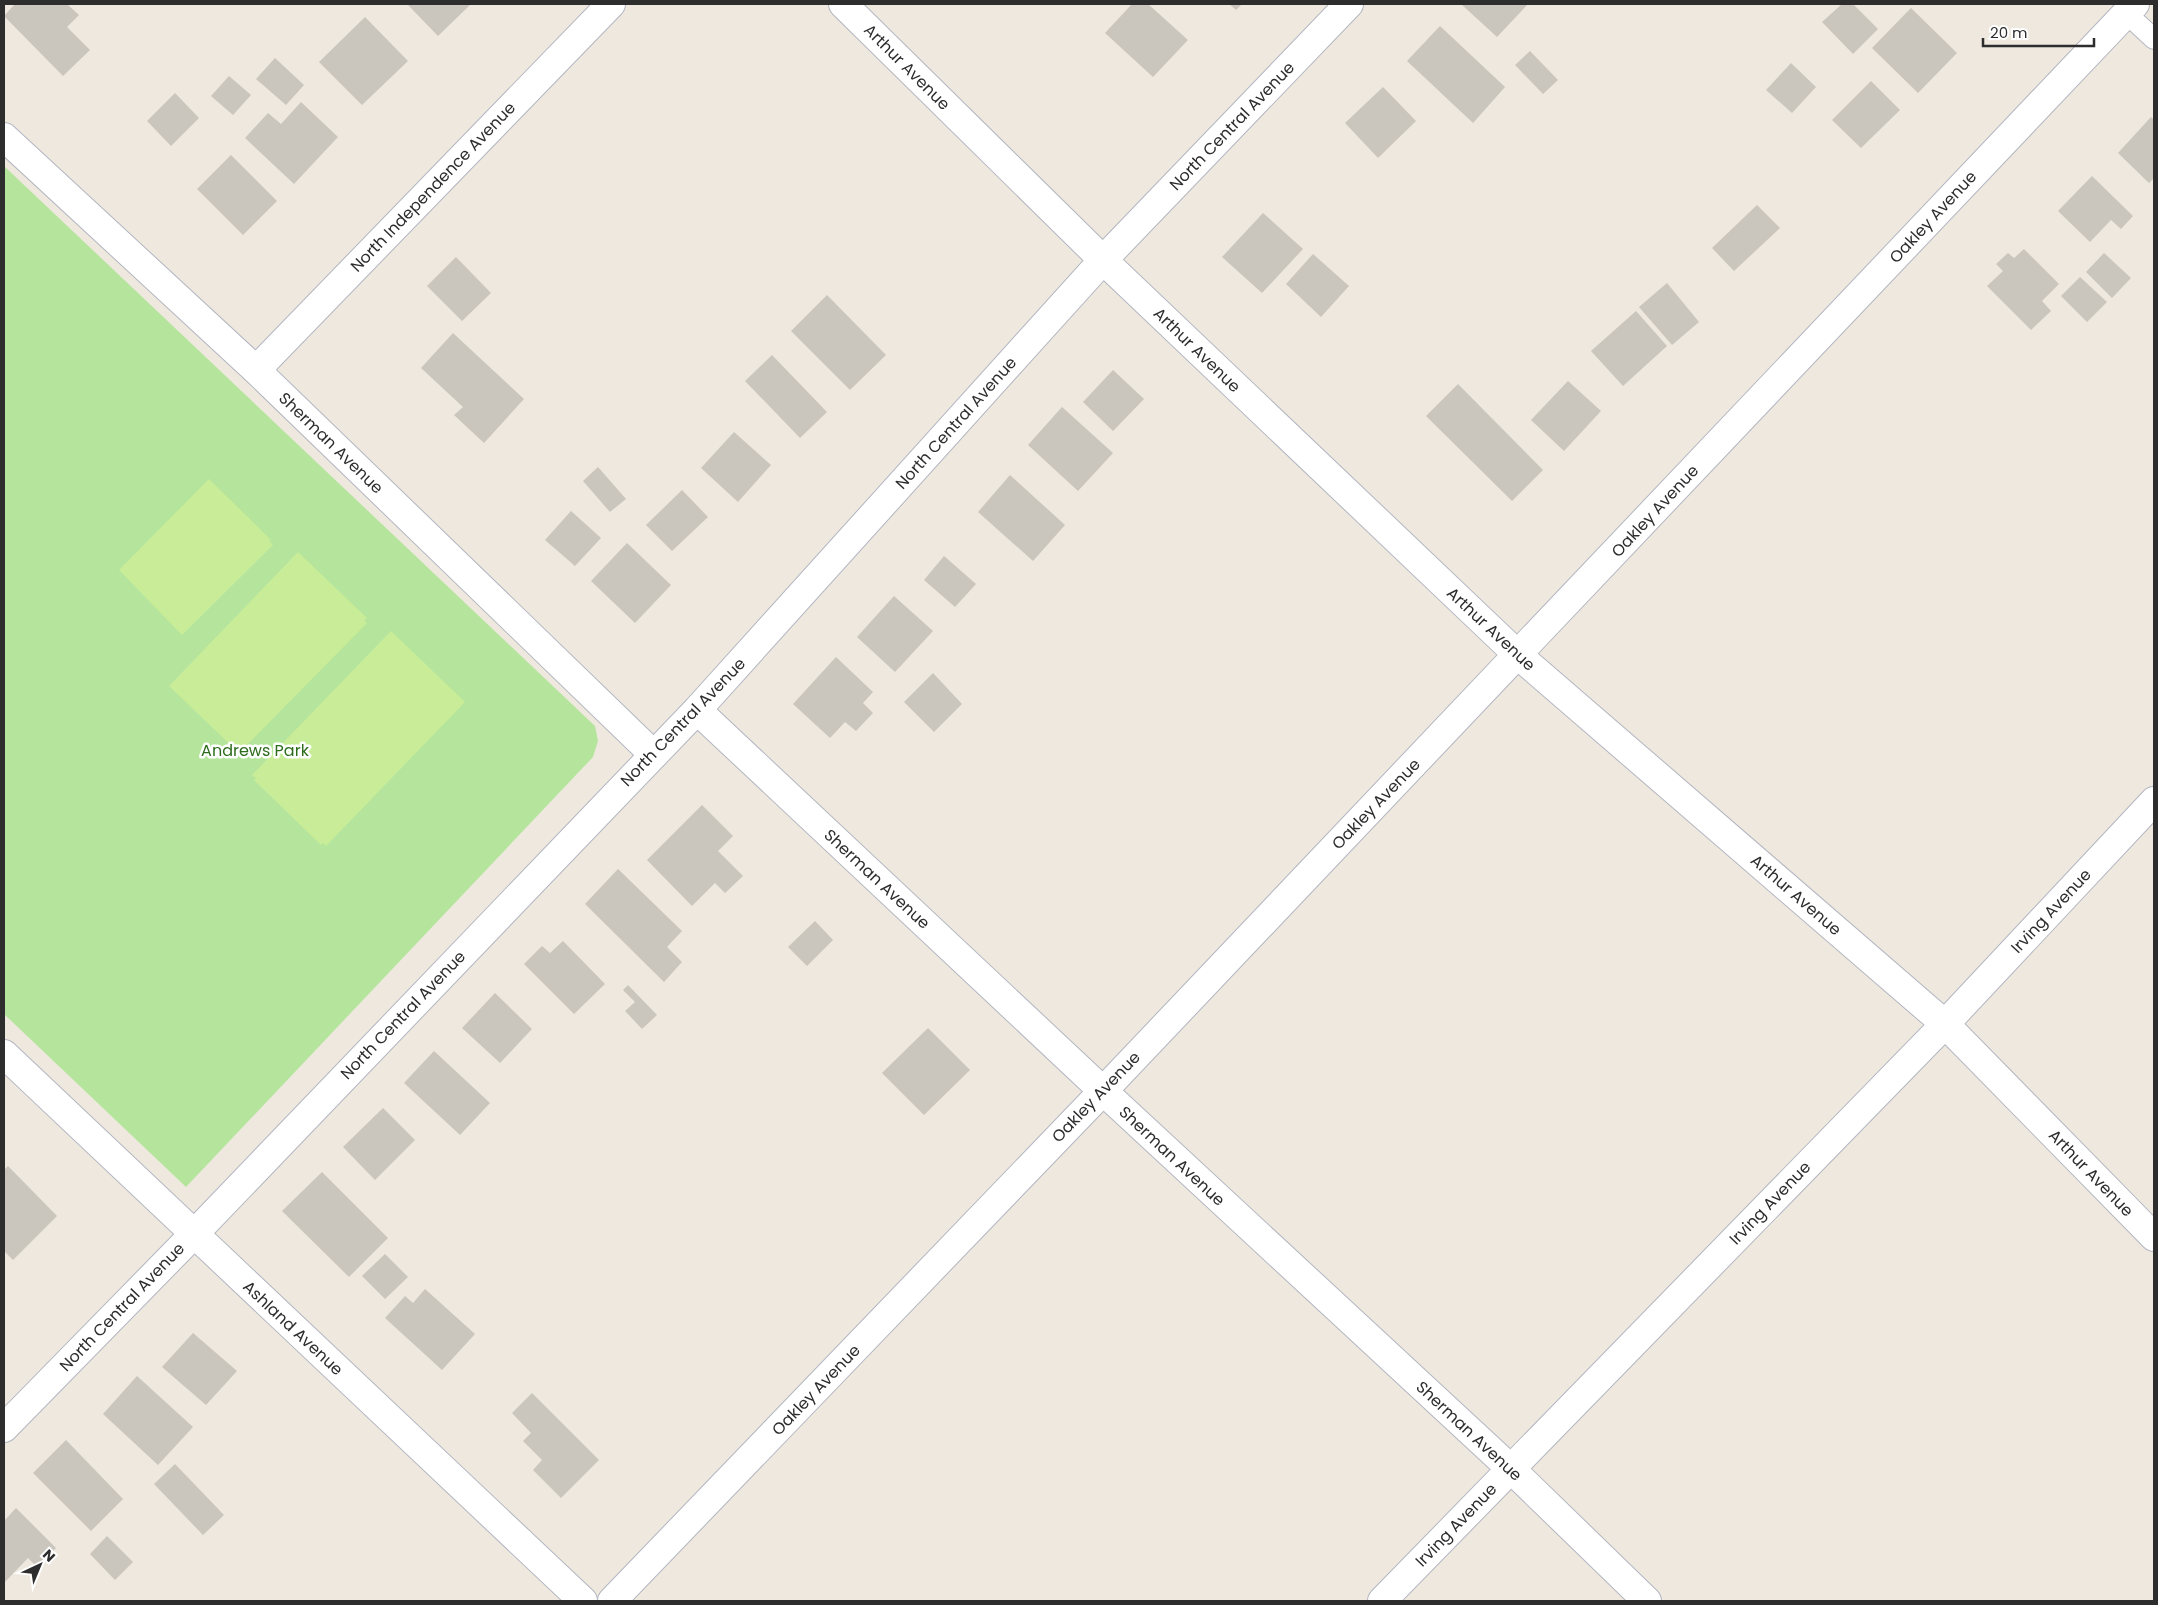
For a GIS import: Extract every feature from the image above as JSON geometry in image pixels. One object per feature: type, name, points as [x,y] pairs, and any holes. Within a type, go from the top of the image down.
[{"type":"street","name":"North Independence Avenue","points":[[256,370],[610,4]]},
{"type":"street","name":"Arthur Avenue","points":[[842,4],[1103,260],[1518,655],[1945,1024],[2154,1237]]},
{"type":"street","name":"North Central Avenue","points":[[4,1428],[194,1234],[697,710],[1103,260],[1349,4]]},
{"type":"street","name":"Oakley Avenue","points":[[612,1601],[1518,655],[2131,8]]},
{"type":"street","name":"Sherman Avenue","points":[[4,138],[256,370],[654,754]]},
{"type":"street","name":"Sherman Avenue","points":[[697,710],[1102,1091],[1511,1469],[1647,1601]]},
{"type":"street","name":"Irving Avenue","points":[[1382,1601],[1945,1024],[2154,801]]},
{"type":"street","name":"Ashland Avenue","points":[[4,1054],[583,1601]]},
{"type":"lane","points":[[2131,8],[2154,40]]},
{"type":"green space","name":"Andrews Park","points":[[4,166],[595,726],[598,741],[593,757],[186,1187],[4,1014]]},
{"type":"green space","points":[[209,479],[271,540],[269,541],[273,545],[182,635],[119,570]]},
{"type":"green space","points":[[298,552],[367,618],[364,620],[367,623],[238,752],[169,686]]},
{"type":"green space","points":[[391,631],[465,702],[326,846],[323,843],[321,845],[254,780],[256,778],[252,775]]},
{"type":"building","points":[[15,4],[67,4],[79,15],[67,27],[90,50],[63,76],[4,16]]},
{"type":"building","points":[[407,4],[471,4],[438,36]]},
{"type":"building","points":[[1132,4],[1148,4],[1188,40],[1153,77],[1105,33]]},
{"type":"building","points":[[1229,4],[1242,4],[1236,10]]},
{"type":"building","points":[[1461,4],[1528,4],[1497,37]]},
{"type":"building","points":[[1842,4],[1853,4],[1878,29],[1853,54],[1822,22]]},
{"type":"building","points":[[1911,8],[1957,53],[1918,93],[1872,48]]},
{"type":"building","points":[[365,17],[408,61],[362,105],[319,62]]},
{"type":"building","points":[[1440,26],[1505,87],[1473,123],[1407,61]]},
{"type":"building","points":[[1530,51],[1558,80],[1543,94],[1515,65]]},
{"type":"building","points":[[275,58],[304,85],[286,105],[256,79]]},
{"type":"building","points":[[1791,63],[1816,87],[1792,113],[1766,90]]},
{"type":"building","points":[[229,76],[251,95],[233,115],[211,96]]},
{"type":"building","points":[[1871,81],[1900,110],[1861,148],[1832,120]]},
{"type":"building","points":[[1383,87],[1416,121],[1378,158],[1345,123]]},
{"type":"building","points":[[175,93],[199,118],[171,146],[147,121]]},
{"type":"building","points":[[301,102],[338,137],[294,184],[245,138],[268,113],[281,124]]},
{"type":"building","points":[[2151,117],[2154,120],[2154,178],[2149,183],[2118,153]]},
{"type":"building","points":[[231,155],[277,201],[243,235],[197,189]]},
{"type":"building","points":[[2092,176],[2133,216],[2121,229],[2111,220],[2090,242],[2058,211]]},
{"type":"building","points":[[1757,205],[1780,228],[1734,271],[1712,248]]},
{"type":"building","points":[[1263,213],[1303,249],[1262,293],[1222,257]]},
{"type":"building","points":[[2024,249],[2059,284],[2042,301],[2051,311],[2031,330],[1987,286],[2003,271],[1996,264],[2008,253],[2014,258]]},
{"type":"building","points":[[2104,253],[2131,278],[2112,298],[2086,272]]},
{"type":"building","points":[[1313,254],[1349,286],[1321,317],[1286,284]]},
{"type":"building","points":[[456,257],[491,293],[462,321],[427,286]]},
{"type":"building","points":[[2080,277],[2107,302],[2087,322],[2061,296]]},
{"type":"building","points":[[1667,283],[1699,322],[1672,345],[1639,307]]},
{"type":"building","points":[[827,295],[886,355],[850,390],[791,331]]},
{"type":"building","points":[[1636,311],[1667,346],[1623,386],[1591,351]]},
{"type":"building","points":[[453,333],[524,399],[484,443],[454,415],[463,407],[421,368]]},
{"type":"building","points":[[772,355],[827,412],[800,438],[745,381]]},
{"type":"building","points":[[1113,370],[1144,399],[1113,431],[1083,402]]},
{"type":"building","points":[[1568,381],[1601,411],[1564,451],[1531,420]]},
{"type":"building","points":[[1458,384],[1543,470],[1512,501],[1426,416]]},
{"type":"building","points":[[1062,407],[1113,453],[1078,491],[1028,445]]},
{"type":"building","points":[[734,432],[771,465],[738,502],[701,468]]},
{"type":"building","points":[[598,467],[626,499],[610,512],[583,481]]},
{"type":"building","points":[[1010,475],[1065,525],[1033,561],[978,512]]},
{"type":"building","points":[[682,490],[708,517],[672,551],[646,525]]},
{"type":"building","points":[[571,511],[601,538],[575,566],[545,540]]},
{"type":"building","points":[[627,543],[671,585],[635,623],[591,581]]},
{"type":"building","points":[[944,556],[976,584],[955,607],[924,580]]},
{"type":"building","points":[[894,596],[933,631],[895,672],[857,637]]},
{"type":"building","points":[[836,657],[873,692],[863,703],[873,713],[856,731],[845,722],[830,738],[793,704]]},
{"type":"building","points":[[933,673],[962,704],[934,732],[904,702]]},
{"type":"building","points":[[702,805],[733,836],[718,851],[743,876],[725,893],[715,883],[692,906],[647,860]]},
{"type":"building","points":[[618,869],[682,931],[667,947],[682,962],[664,982],[585,904]]},
{"type":"building","points":[[815,921],[833,940],[807,966],[788,947]]},
{"type":"building","points":[[563,941],[605,984],[574,1014],[524,964],[542,946],[550,953]]},
{"type":"building","points":[[628,985],[657,1015],[642,1029],[625,1011],[635,1002],[623,990]]},
{"type":"building","points":[[495,993],[532,1029],[500,1063],[462,1028]]},
{"type":"building","points":[[928,1028],[970,1070],[924,1115],[882,1073]]},
{"type":"building","points":[[434,1051],[490,1103],[460,1135],[404,1083]]},
{"type":"building","points":[[383,1108],[415,1140],[375,1180],[343,1147]]},
{"type":"building","points":[[8,1166],[57,1216],[13,1260],[4,1251],[4,1170]]},
{"type":"building","points":[[322,1172],[388,1238],[349,1277],[282,1211]]},
{"type":"building","points":[[385,1254],[408,1277],[385,1299],[362,1276]]},
{"type":"building","points":[[425,1289],[475,1334],[442,1370],[385,1318],[405,1296],[413,1303]]},
{"type":"building","points":[[193,1333],[237,1371],[206,1405],[162,1367]]},
{"type":"building","points":[[137,1376],[193,1427],[158,1465],[103,1414]]},
{"type":"building","points":[[532,1393],[599,1460],[561,1498],[533,1470],[542,1460],[523,1441],[531,1433],[512,1413]]},
{"type":"building","points":[[66,1440],[123,1499],[91,1531],[33,1473]]},
{"type":"building","points":[[175,1464],[224,1515],[203,1535],[154,1484]]},
{"type":"building","points":[[16,1508],[56,1548],[37,1567],[28,1558],[4,1583],[4,1521]]},
{"type":"building","points":[[107,1536],[133,1562],[115,1580],[90,1554]]}]
